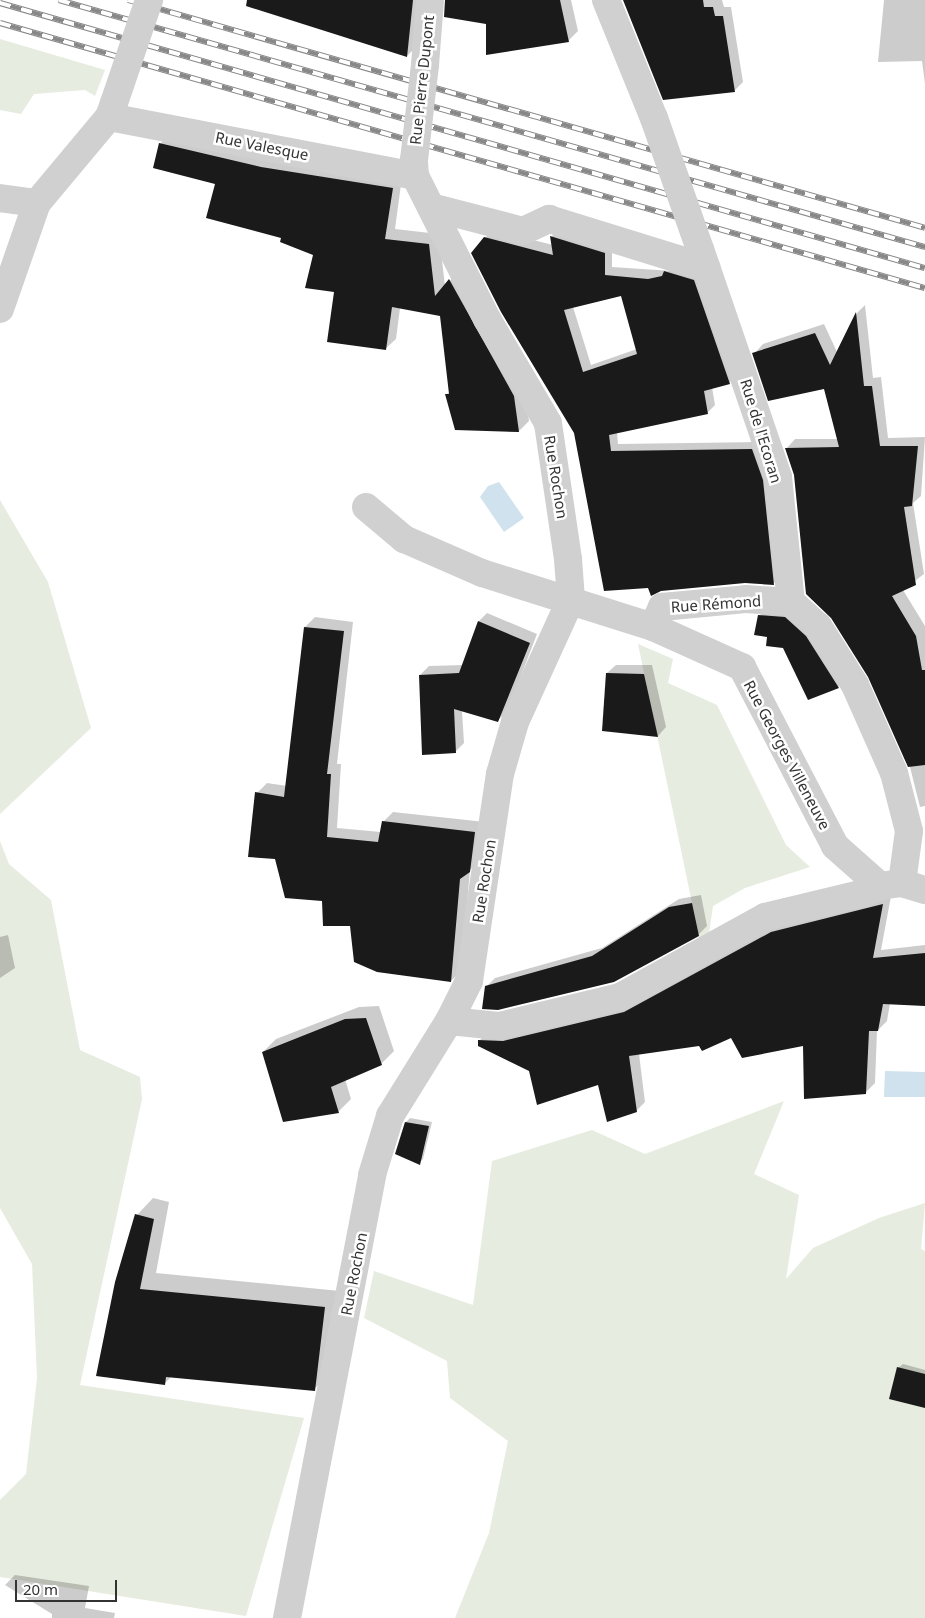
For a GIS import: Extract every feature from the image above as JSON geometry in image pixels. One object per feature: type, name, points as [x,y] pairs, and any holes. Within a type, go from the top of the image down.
[{"type":"street","points":[[0,309],[38,204],[111,110],[149,0]]},
{"type":"street","name":"Rue Pierre Dupont","points":[[414,168],[430,0]]},
{"type":"street","name":"Rue de l'Ecoran","points":[[606,0],[654,118],[704,258],[778,477],[791,602]]},
{"type":"street","name":"Rue Valesque","points":[[111,110],[414,168]]},
{"type":"street","name":"Rue Rochon","points":[[287,1618],[372,1175],[390,1116],[449,1021],[469,981],[500,774],[512,731],[571,599],[568,559],[548,423],[488,319],[431,207],[414,168]]},
{"type":"street","points":[[0,198],[38,204]]},
{"type":"street","points":[[431,207],[523,231],[549,219],[704,258]]},
{"type":"street","name":"Rue Georges Villeneuve","points":[[366,507],[404,539],[482,573],[571,599],[653,627],[742,667],[835,846],[903,886]]},
{"type":"street","name":"Rue Rémond","points":[[653,627],[662,608],[746,599],[791,602]]},
{"type":"street","points":[[449,1021],[499,1026],[620,997],[765,917],[903,886],[909,831],[894,773],[855,685],[818,626],[791,602]]},
{"type":"shaded area","points":[[0,39],[105,70],[95,96],[85,90],[34,94],[21,114],[0,110]]},
{"type":"shaded area","points":[[0,500],[48,582],[91,728],[0,814]]},
{"type":"shaded area","points":[[638,644],[673,659],[668,683],[717,705],[786,845],[810,867],[745,888],[713,906],[709,934],[700,941]]},
{"type":"shaded area","points":[[0,841],[9,864],[51,900],[80,1050],[140,1077],[142,1099],[80,1385],[304,1418],[246,1616],[0,1577],[0,1500],[26,1474],[37,1378],[32,1264],[0,1208]]},
{"type":"shaded area","points":[[784,1101],[754,1174],[799,1195],[786,1279],[813,1248],[879,1218],[925,1203],[921,1249],[925,1251],[925,1618],[455,1618],[489,1533],[508,1441],[450,1398],[447,1361],[364,1318],[374,1271],[473,1305],[492,1161],[592,1130],[645,1154]]},
{"type":"water","points":[[499,482],[524,518],[504,532],[480,497],[488,486]]},
{"type":"water","points":[[885,1071],[925,1072],[925,1097],[884,1097]]},
{"type":"building","points":[[247,0],[413,0],[407,57],[246,6]]},
{"type":"building","points":[[445,0],[560,0],[569,42],[486,55],[486,24],[444,17]]},
{"type":"building","points":[[623,0],[703,0],[704,7],[713,7],[715,16],[723,16],[735,92],[663,100]]},
{"type":"building","points":[[159,143],[261,167],[393,188],[385,239],[429,244],[435,296],[449,279],[514,396],[519,432],[455,430],[445,394],[449,394],[440,316],[392,307],[386,350],[327,342],[334,292],[305,288],[313,255],[280,242],[281,238],[206,218],[215,184],[153,168]]},
{"type":"building","points":[[550,236],[605,253],[605,275],[648,279],[662,276],[664,271],[694,280],[730,384],[704,391],[708,414],[609,435],[611,451],[752,449],[763,480],[774,585],[745,583],[661,591],[651,596],[648,588],[604,591],[574,433],[501,312],[471,253],[484,237],[553,255]],"holes":[[[621,296],[637,354],[583,372],[564,310]]]},
{"type":"building","points":[[856,312],[864,386],[872,386],[880,446],[918,446],[912,506],[904,507],[916,585],[892,596],[916,636],[922,670],[925,670],[925,765],[908,767],[868,677],[831,618],[806,594],[794,475],[785,448],[839,447],[824,389],[768,401],[752,353],[815,333],[830,365]]},
{"type":"building","points":[[758,615],[785,617],[806,636],[839,688],[808,700],[783,648],[766,646],[767,637],[754,635]]},
{"type":"building","points":[[478,621],[530,643],[498,722],[454,709],[456,753],[422,755],[419,675],[459,673]]},
{"type":"building","points":[[304,627],[344,631],[327,774],[331,774],[327,837],[378,842],[382,821],[475,832],[470,872],[460,879],[451,982],[377,972],[354,962],[350,926],[323,926],[322,901],[285,898],[275,859],[248,857],[255,792],[284,797]]},
{"type":"building","points":[[606,673],[644,674],[658,737],[602,731]]},
{"type":"building","points":[[692,903],[699,936],[614,982],[498,1010],[482,1009],[485,986],[592,956],[669,907]]},
{"type":"building","points":[[883,904],[873,958],[925,953],[925,1006],[883,1004],[878,1031],[869,1031],[866,1094],[804,1099],[803,1046],[742,1058],[731,1038],[702,1051],[699,1046],[629,1056],[637,1112],[607,1122],[598,1085],[537,1105],[529,1071],[478,1046],[478,1040],[503,1041],[624,1012],[771,932]]},
{"type":"building","points":[[366,1018],[382,1065],[331,1087],[339,1113],[283,1122],[262,1052],[345,1019]]},
{"type":"building","points":[[405,1122],[429,1126],[420,1165],[395,1154]]},
{"type":"building","points":[[135,1214],[154,1219],[140,1289],[325,1307],[315,1391],[166,1377],[165,1385],[96,1376],[115,1282]]},
{"type":"building","points":[[897,1367],[925,1374],[925,1408],[889,1399]]},
{"type":"railway","points":[[59,0],[925,247]]},
{"type":"railway","points":[[128,0],[925,228]]},
{"type":"railway","points":[[0,3],[925,268]]},
{"type":"railway","points":[[0,23],[925,288]]}]
